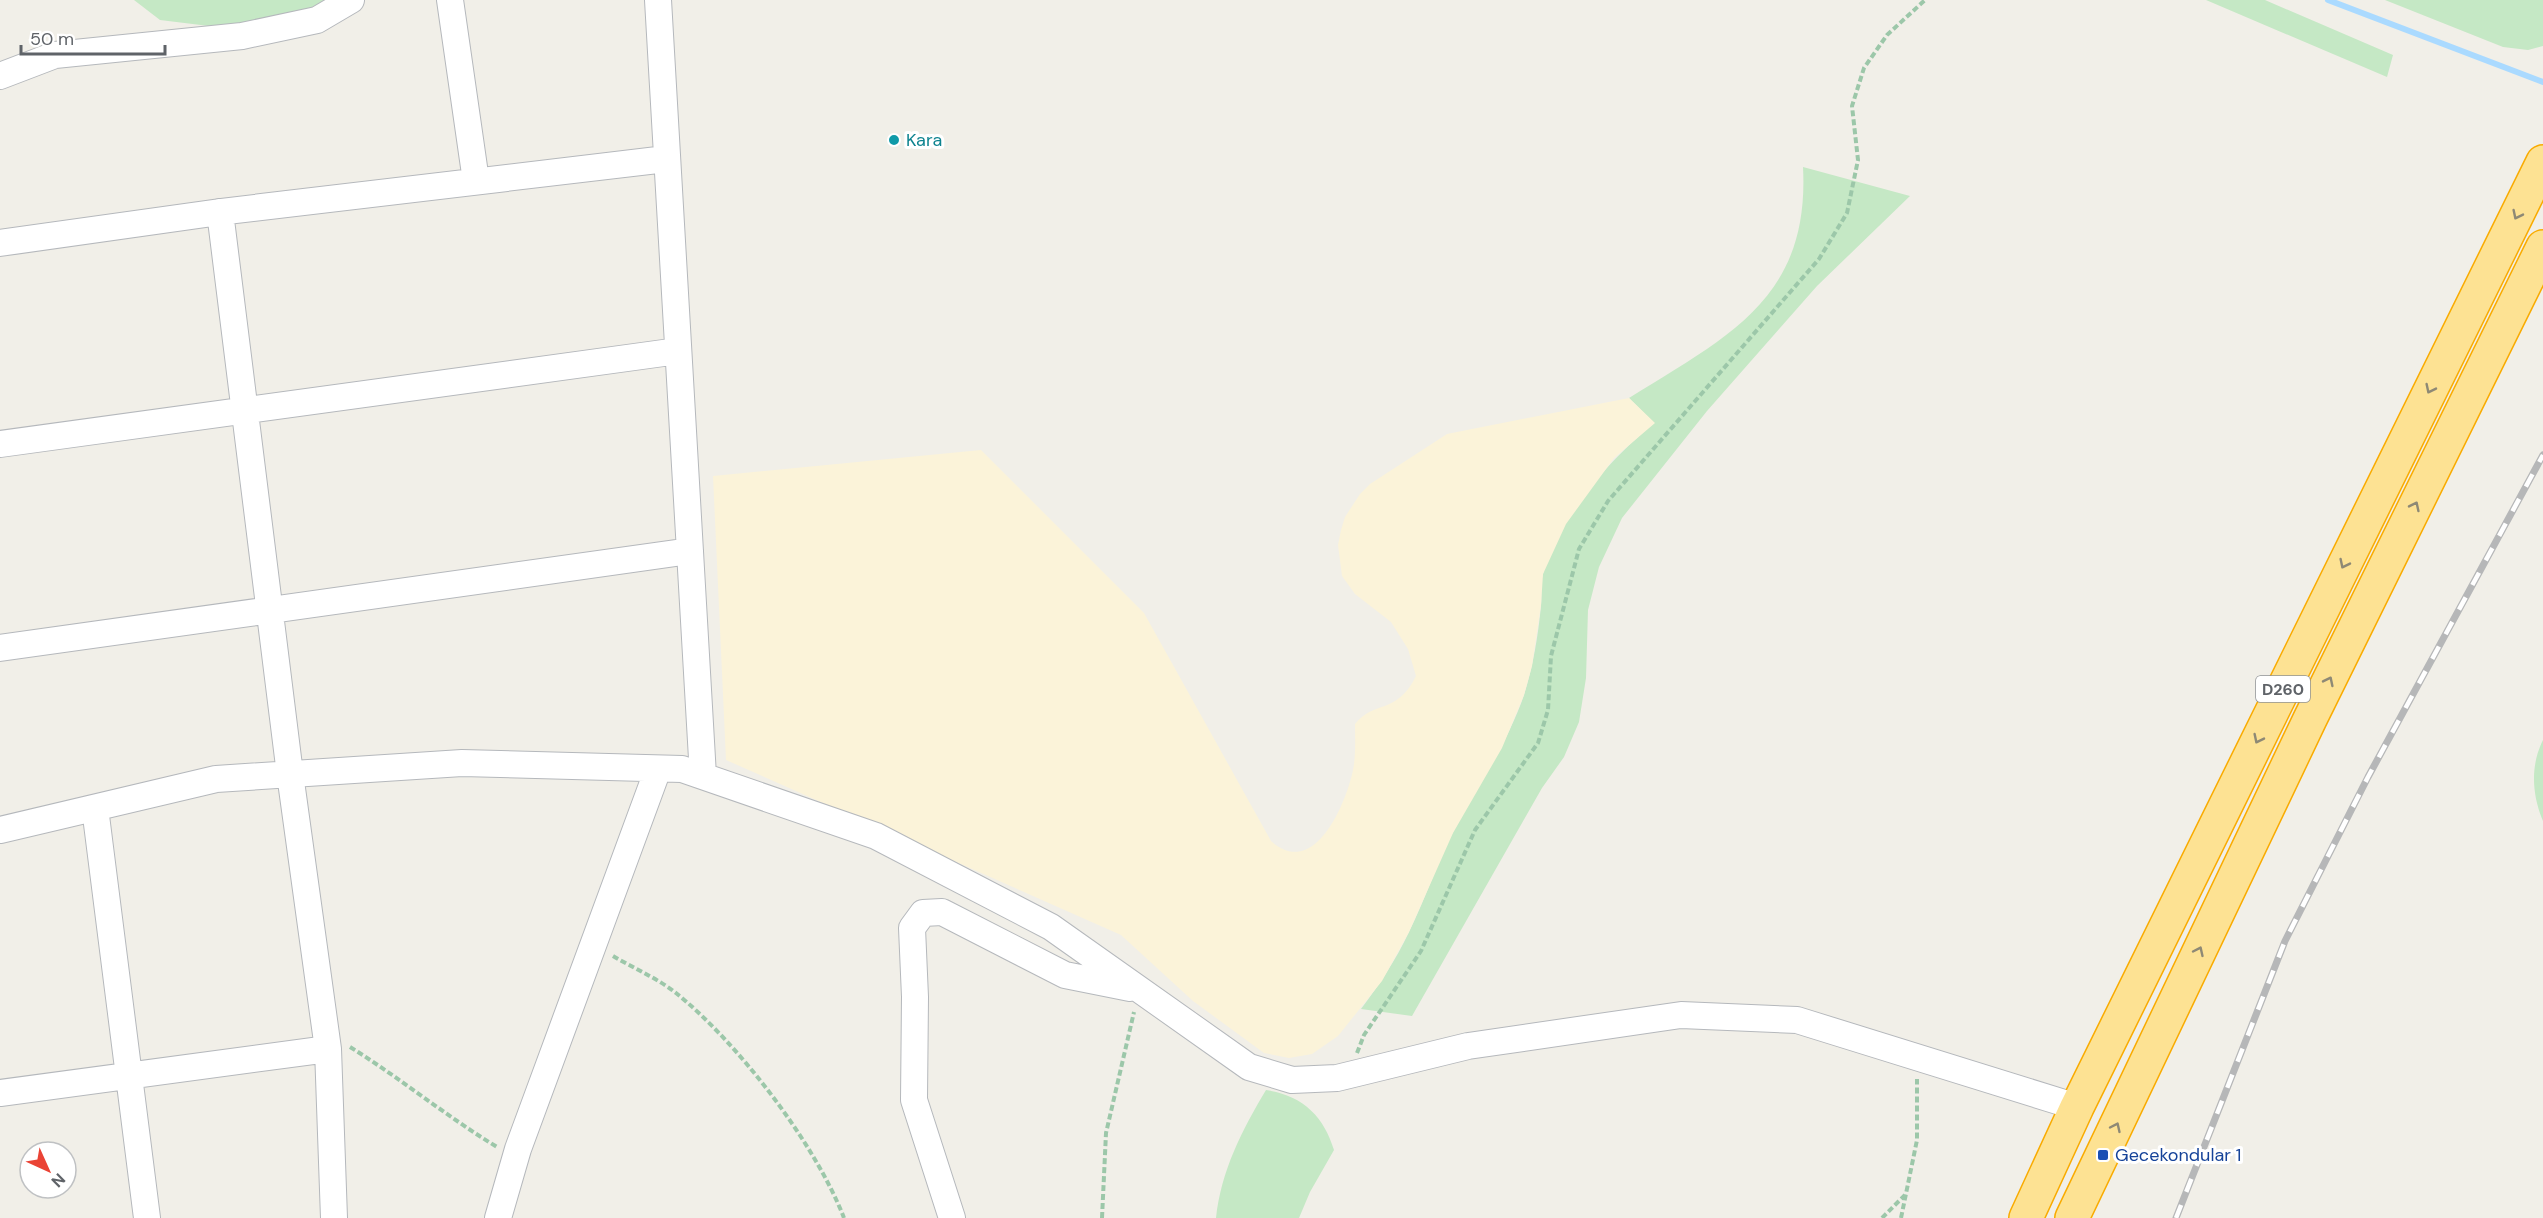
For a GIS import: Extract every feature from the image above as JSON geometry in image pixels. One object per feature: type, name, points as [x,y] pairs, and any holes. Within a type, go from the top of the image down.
[{"type":"highway","name":"D260","points":[[2026,1218],[2077,1107],[2543,162]]},
{"type":"highway","name":"D260","points":[[2072,1218],[2310,719],[2543,247]]},
{"type":"street","points":[[0,76],[55,55],[242,36],[316,20],[351,0]]},
{"type":"street","points":[[450,0],[476,182]]},
{"type":"street","points":[[658,0],[703,776]]},
{"type":"street","points":[[0,243],[220,212],[666,159]]},
{"type":"street","points":[[220,212],[290,774],[327,1040],[334,1218]]},
{"type":"street","points":[[0,444],[678,351]]},
{"type":"street","points":[[0,648],[690,551]]},
{"type":"street","points":[[0,830],[216,779],[462,763],[682,769],[876,836],[1051,927],[1249,1067],[1292,1080],[1348,1076],[1468,1046],[1681,1015],[1797,1020],[1917,1055],[2077,1107]]},
{"type":"street","points":[[498,1218],[515,1159],[658,769]]},
{"type":"street","points":[[95,808],[147,1218]]},
{"type":"street","points":[[952,1218],[914,1100],[914,921],[929,910],[942,912],[1065,975],[1139,990]]},
{"type":"street","points":[[0,1094],[129,1076],[327,1040]]},
{"type":"path","points":[[1348,1076],[1364,1035],[1421,951],[1475,830],[1538,743],[1548,710],[1551,656],[1579,549],[1608,501],[1819,259],[1846,213],[1858,160],[1852,106],[1864,68],[1887,35],[1925,0]]},
{"type":"path","points":[[593,945],[675,992],[743,1058],[791,1124],[836,1200],[844,1218]]},
{"type":"path","points":[[1102,1218],[1106,1133],[1139,990]]},
{"type":"path","points":[[327,1040],[391,1072],[451,1119],[515,1159]]},
{"type":"path","points":[[1901,1218],[1917,1140],[1917,1055]]},
{"type":"path","points":[[1882,1218],[1906,1194]]},
{"type":"green space","points":[[134,0],[325,0],[298,15],[217,27],[160,20]]},
{"type":"green space","points":[[2206,0],[2265,0],[2393,55],[2387,77]]},
{"type":"green space","points":[[2385,0],[2543,0],[2543,46],[2528,50],[2503,47]]},
{"type":"green space","points":[[1803,167],[1910,196],[1817,286],[1707,411],[1622,518],[1599,567],[1588,610],[1586,678],[1579,722],[1564,757],[1542,788],[1412,1016],[1361,1009],[1387,972],[1404,942],[1453,832],[1517,713],[1535,651],[1542,578],[1549,553],[1559,532],[1572,511],[1604,471],[1654,423],[1629,398],[1729,333],[1755,310],[1777,282],[1792,251],[1802,213]]},
{"type":"green space","points":[[2543,740],[2543,821],[2535,791],[2534,770]]},
{"type":"green space","points":[[1266,1090],[1290,1097],[1310,1109],[1324,1127],[1334,1150],[1310,1192],[1299,1218],[1216,1218],[1223,1184],[1234,1151]]},
{"type":"sand","points":[[1629,398],[1655,423],[1614,458],[1566,524],[1543,574],[1532,666],[1524,695],[1502,748],[1453,833],[1409,932],[1382,981],[1338,1036],[1312,1054],[1289,1058],[1264,1053],[1193,1001],[1121,935],[726,760],[713,476],[981,450],[1144,613],[1271,841],[1287,851],[1301,851],[1314,845],[1326,833],[1343,801],[1354,764],[1355,724],[1370,712],[1401,697],[1416,676],[1408,649],[1391,622],[1355,594],[1342,576],[1338,545],[1341,530],[1345,517],[1360,494],[1370,484],[1447,434]]},
{"type":"waterway","points":[[2328,0],[2543,82]]},
{"type":"railway","points":[[2176,1218],[2285,941],[2368,777],[2543,455]]},
{"type":"place","name":"Kara","points":[[894,140]]},
{"type":"place","name":"Gecekondular 1","points":[[2103,1155]]}]
